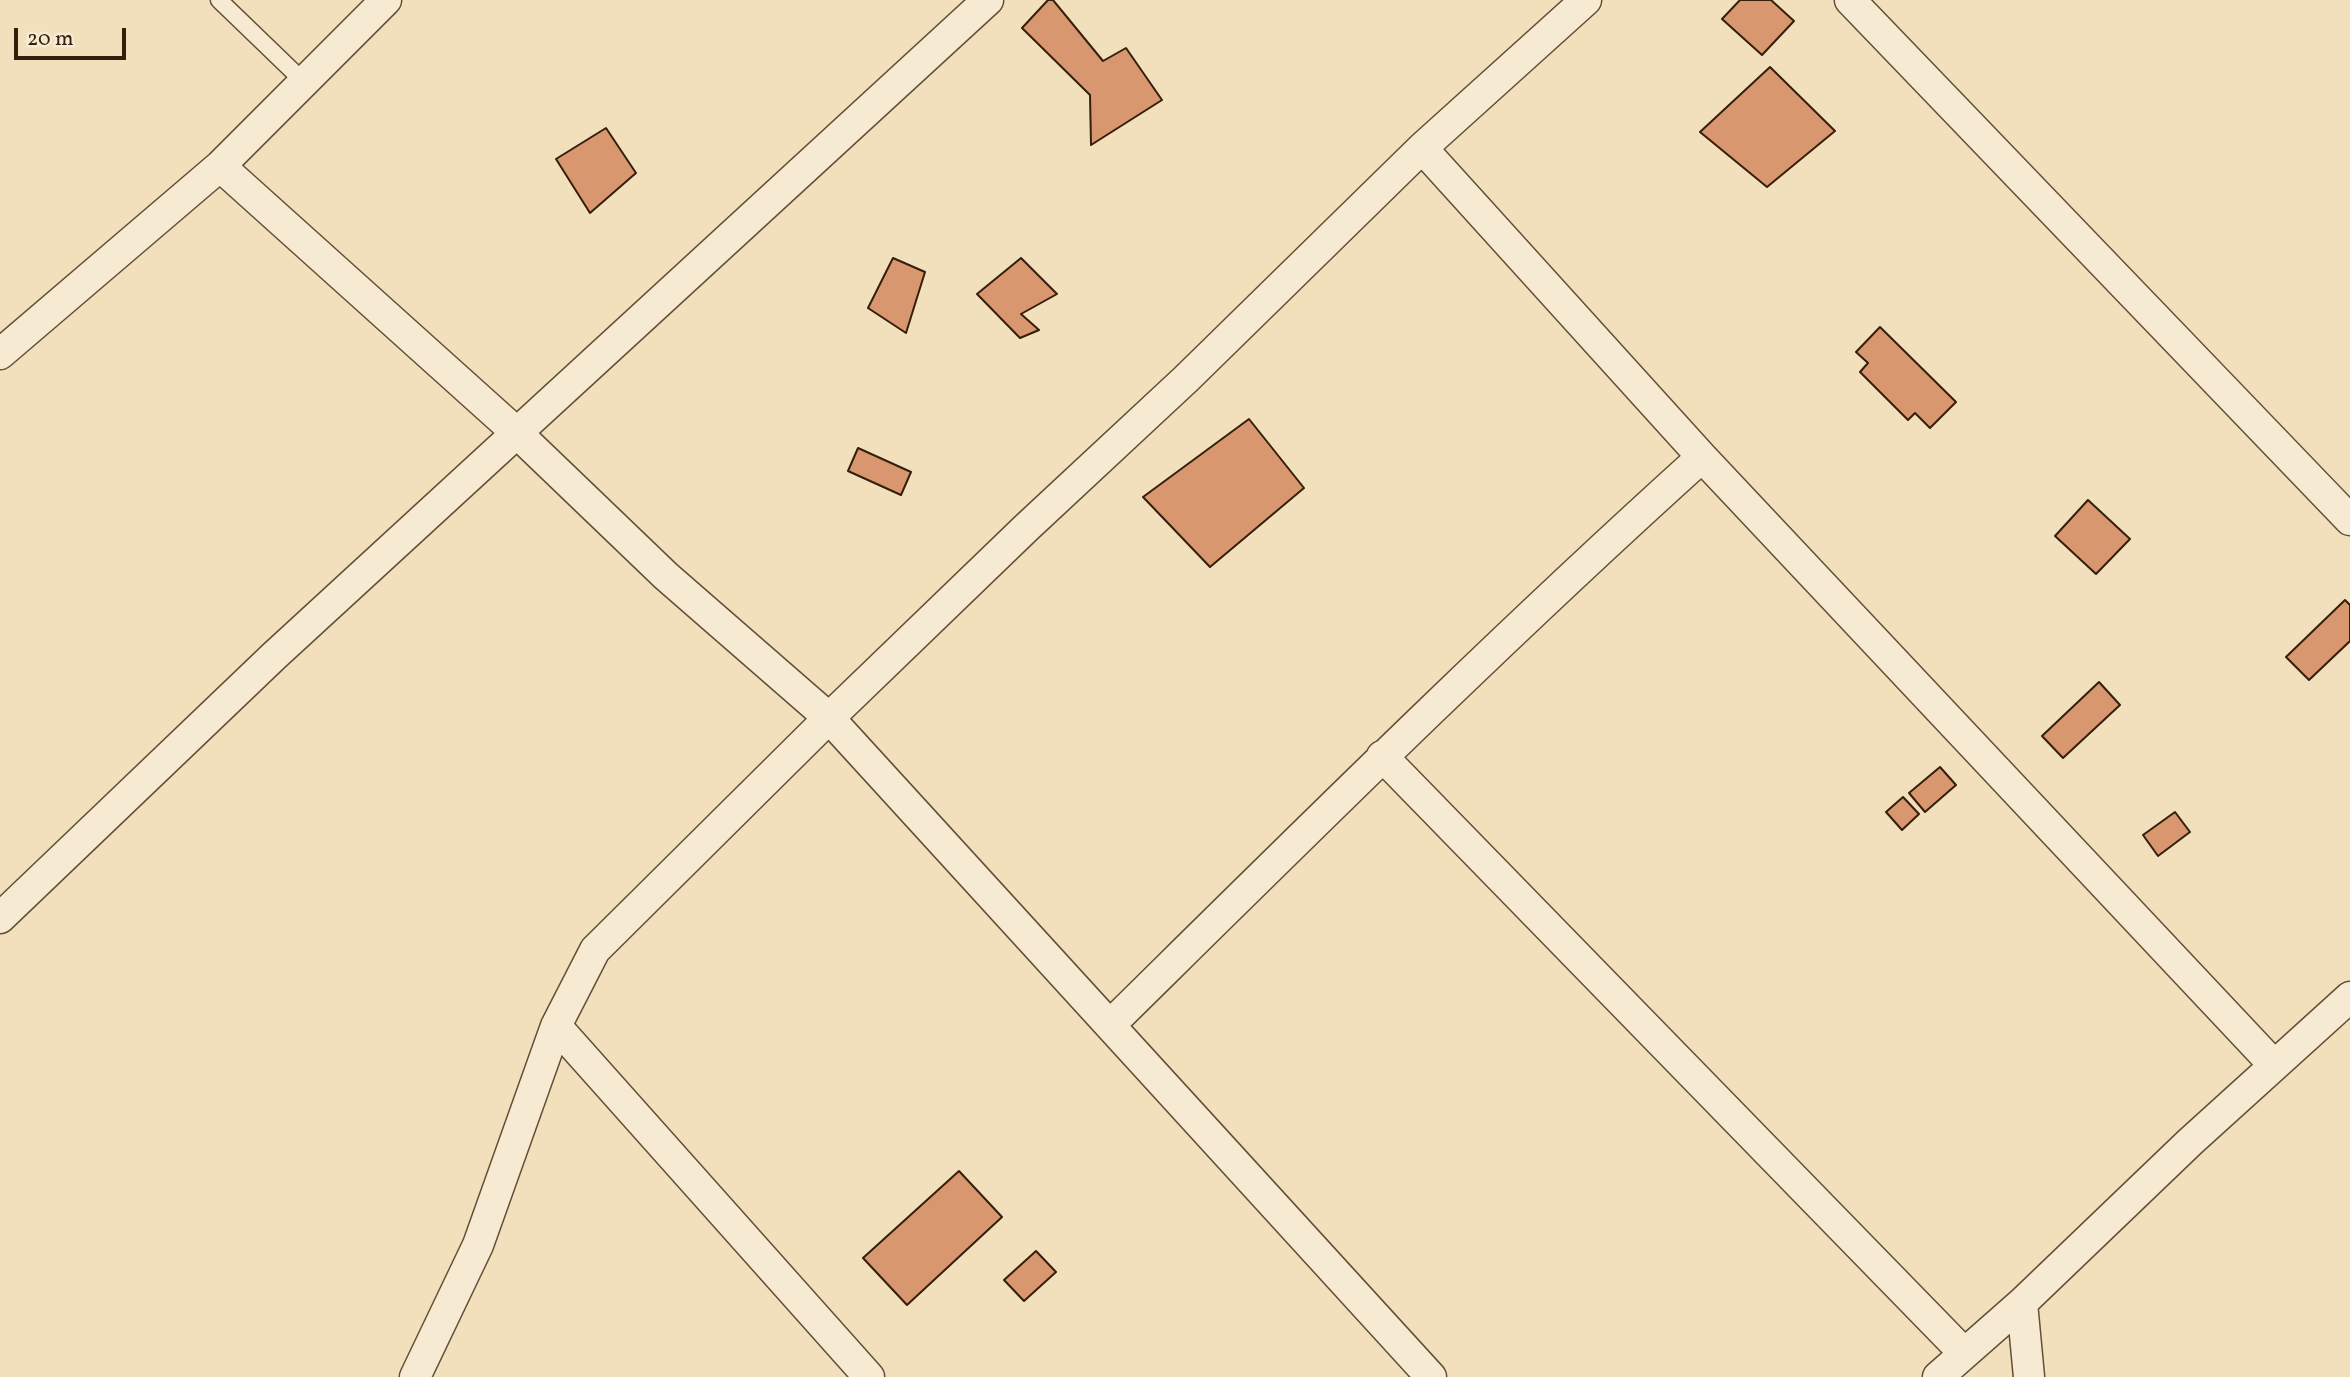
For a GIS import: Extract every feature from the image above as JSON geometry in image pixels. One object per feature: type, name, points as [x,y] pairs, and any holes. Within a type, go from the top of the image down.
[{"type":"street","points":[[0,354],[220,166],[386,0]]},
{"type":"street","points":[[0,918],[274,656],[988,0]]},
{"type":"street","points":[[415,1377],[478,1245],[556,1026],[595,950],[1016,537],[1186,379],[1422,148],[1586,0]]},
{"type":"street","points":[[1850,0],[2350,520]]},
{"type":"street","points":[[1422,148],[1702,457],[2273,1064]]},
{"type":"street","points":[[220,166],[517,433],[666,576],[829,718],[1431,1377]]},
{"type":"street","points":[[1110,1025],[1382,756],[1584,564],[1702,457]]},
{"type":"street","points":[[1382,756],[1964,1353]]},
{"type":"street","points":[[1938,1377],[2022,1303],[2273,1064],[2350,996]]},
{"type":"street","points":[[556,1026],[869,1377]]},
{"type":"street","points":[[2022,1303],[2029,1377]]},
{"type":"lane","points":[[219,0],[304,82]]},
{"type":"building","points":[[1048,0],[1053,0],[1103,61],[1126,48],[1162,100],[1091,145],[1090,95],[1022,28]]},
{"type":"building","points":[[1740,0],[1771,0],[1794,21],[1762,55],[1722,19]]},
{"type":"building","points":[[1770,67],[1835,131],[1767,187],[1700,132]]},
{"type":"building","points":[[606,128],[636,173],[590,213],[556,159]]},
{"type":"building","points":[[893,258],[925,272],[906,333],[868,308]]},
{"type":"building","points":[[1021,258],[1057,294],[1021,314],[1039,330],[1020,338],[977,294]]},
{"type":"building","points":[[1880,327],[1956,402],[1930,428],[1915,413],[1908,420],[1860,372],[1868,363],[1856,352]]},
{"type":"building","points":[[1249,419],[1304,488],[1210,567],[1143,497]]},
{"type":"building","points":[[858,448],[911,472],[901,495],[848,471]]},
{"type":"building","points":[[2088,500],[2130,539],[2096,574],[2055,536]]},
{"type":"building","points":[[2345,600],[2350,605],[2350,641],[2309,680],[2286,657]]},
{"type":"building","points":[[2099,682],[2120,705],[2063,758],[2042,736]]},
{"type":"building","points":[[1940,767],[1956,785],[1925,812],[1909,793]]},
{"type":"building","points":[[1903,797],[1919,814],[1902,830],[1886,812]]},
{"type":"building","points":[[2175,812],[2190,832],[2158,856],[2143,835]]},
{"type":"building","points":[[959,1171],[1002,1217],[907,1305],[863,1258]]},
{"type":"building","points":[[1036,1251],[1056,1272],[1024,1301],[1004,1280]]}]
